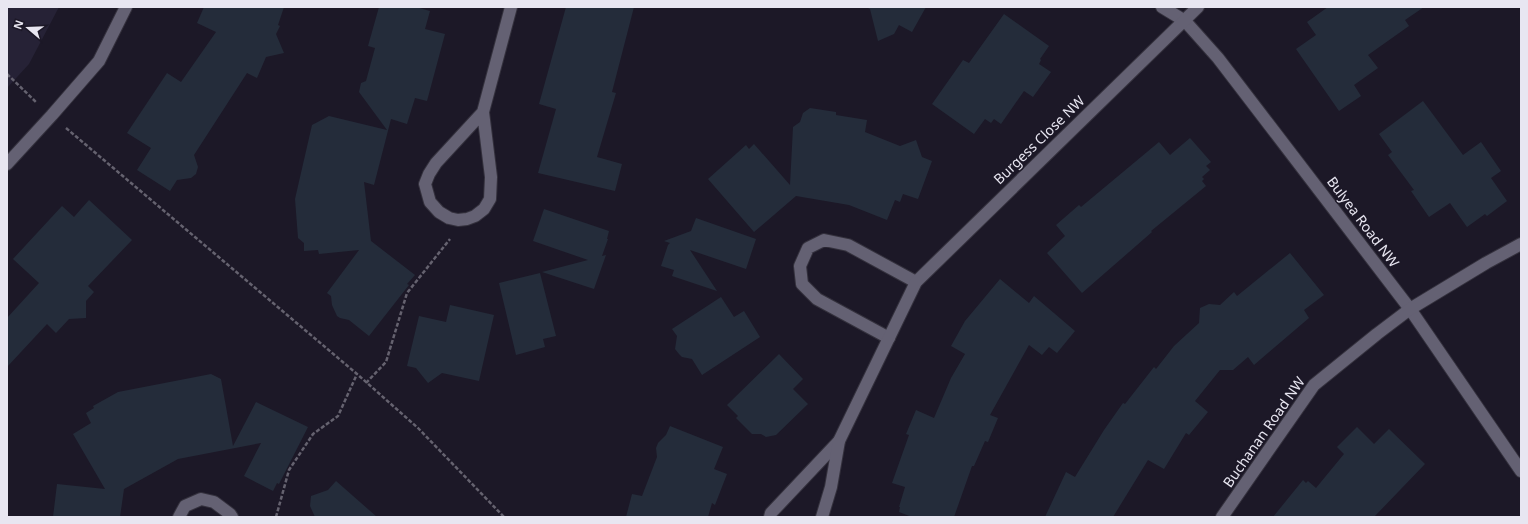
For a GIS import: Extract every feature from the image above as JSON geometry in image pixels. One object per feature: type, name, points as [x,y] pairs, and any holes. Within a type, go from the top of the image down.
[{"type":"street","points":[[7,164],[99,61],[126,7]]},
{"type":"street","points":[[483,112],[436,163],[428,174],[425,184],[430,202],[439,212],[449,218],[458,220],[475,216],[484,209],[490,199],[491,177],[483,112],[511,7]]},
{"type":"street","name":"Bulyea Road NW","points":[[1162,7],[1185,21],[1218,58],[1410,309],[1521,471]]},
{"type":"street","name":"Burgess Close NW","points":[[822,517],[831,487],[839,441],[916,282],[1198,7]]},
{"type":"street","points":[[889,338],[817,299],[802,284],[800,266],[808,248],[824,240],[848,244],[916,282]]},
{"type":"street","name":"Buchanan Road NW","points":[[1222,517],[1314,385],[1410,309],[1486,262],[1521,244]]},
{"type":"street","name":"Burgess Close NW","points":[[770,517],[771,513],[839,441]]},
{"type":"street","points":[[179,517],[185,506],[201,499],[214,502],[232,517]]},
{"type":"path","points":[[7,74],[29,96],[357,374],[418,428],[504,517]]},
{"type":"path","points":[[366,383],[386,362],[408,293],[466,219]]},
{"type":"path","points":[[276,517],[289,470],[312,434],[338,416],[357,374]]},
{"type":"shaded area","points":[[7,7],[59,7],[29,64],[7,88]]},
{"type":"building","points":[[204,7],[284,7],[278,25],[280,26],[276,34],[284,53],[266,57],[257,78],[247,73],[194,155],[198,167],[196,174],[191,178],[177,180],[170,191],[137,170],[151,148],[127,133],[167,73],[181,82],[216,32],[197,23]]},
{"type":"building","points":[[379,7],[416,7],[430,11],[425,29],[445,34],[427,101],[415,98],[407,124],[391,119],[374,185],[364,182],[371,241],[415,275],[407,284],[409,285],[369,336],[349,320],[337,316],[332,305],[331,296],[327,293],[359,250],[319,254],[318,250],[304,251],[304,243],[298,238],[295,199],[312,125],[329,116],[387,130],[359,92],[361,83],[366,81],[375,48],[368,46]]},
{"type":"building","points":[[566,7],[634,7],[612,92],[616,93],[597,157],[622,164],[615,191],[538,173],[556,109],[539,104]]},
{"type":"building","points":[[866,7],[926,7],[912,32],[899,25],[894,34],[878,41],[870,9]]},
{"type":"building","points":[[1328,7],[1424,7],[1405,20],[1409,26],[1368,55],[1378,68],[1354,85],[1361,96],[1339,111],[1296,49],[1316,35],[1307,22]]},
{"type":"building","points":[[1004,14],[1049,46],[1040,59],[1039,64],[1051,72],[1033,97],[1024,91],[1001,124],[994,119],[991,123],[985,119],[974,134],[932,104],[963,60],[969,63]]},
{"type":"building","points":[[1423,101],[1463,155],[1481,142],[1501,171],[1491,178],[1507,201],[1487,216],[1485,214],[1467,227],[1450,203],[1429,217],[1411,191],[1414,190],[1388,155],[1392,152],[1379,134]]},
{"type":"building","points":[[810,108],[836,112],[836,115],[867,120],[865,132],[900,146],[916,140],[922,157],[932,161],[918,199],[903,194],[900,202],[895,200],[887,220],[849,205],[796,196],[754,232],[708,179],[746,145],[749,149],[754,144],[790,185],[793,127],[800,122],[803,113]]},
{"type":"building","points":[[1190,138],[1211,162],[1206,166],[1210,170],[1202,177],[1204,179],[1202,181],[1206,186],[1151,231],[1152,232],[1082,293],[1047,253],[1065,236],[1056,225],[1079,205],[1081,207],[1159,142],[1170,155]]},
{"type":"building","points":[[89,200],[132,240],[88,286],[94,292],[86,301],[86,318],[69,319],[56,333],[47,324],[7,367],[7,318],[39,283],[13,259],[62,206],[74,217]]},
{"type":"building","points":[[544,209],[609,231],[602,256],[606,255],[594,289],[542,272],[588,260],[533,241]]},
{"type":"building","points":[[696,218],[756,239],[746,269],[690,250],[717,291],[672,276],[674,270],[661,266],[670,243],[664,241],[691,231]]},
{"type":"building","points":[[1290,253],[1324,295],[1304,310],[1309,318],[1254,365],[1248,357],[1233,370],[1220,370],[1195,401],[1208,412],[1189,435],[1186,433],[1164,469],[1148,460],[1113,517],[1045,517],[1066,472],[1075,477],[1104,430],[1123,403],[1125,404],[1154,367],[1156,369],[1174,346],[1199,323],[1200,308],[1209,304],[1220,305],[1234,292],[1237,296]]},
{"type":"building","points":[[540,273],[556,336],[543,339],[545,347],[516,355],[499,283]]},
{"type":"building","points":[[1000,279],[1029,303],[1034,296],[1075,331],[1057,353],[1049,347],[1042,355],[1029,345],[990,415],[998,418],[988,442],[985,441],[974,466],[972,466],[954,517],[912,517],[899,512],[905,487],[892,483],[909,435],[906,434],[916,410],[934,418],[951,378],[965,354],[951,346],[965,321]]},
{"type":"building","points":[[721,297],[734,317],[744,311],[760,337],[702,375],[692,359],[682,357],[675,349],[677,336],[672,329]]},
{"type":"building","points":[[450,305],[494,315],[479,381],[442,373],[428,383],[416,368],[407,366],[419,316],[446,322]]},
{"type":"building","points":[[779,354],[803,379],[793,389],[808,404],[776,435],[766,437],[761,434],[752,434],[736,418],[738,416],[727,405]]},
{"type":"building","points":[[211,374],[221,379],[233,446],[256,402],[308,427],[279,484],[277,483],[273,491],[244,476],[261,443],[178,459],[124,489],[120,517],[53,517],[57,484],[105,489],[73,434],[91,423],[86,413],[94,408],[93,406],[118,392]]},
{"type":"building","points":[[670,426],[723,447],[714,469],[727,474],[715,505],[712,503],[708,517],[626,517],[632,494],[642,496],[657,457],[656,448],[658,443],[666,435]]},
{"type":"building","points":[[1357,427],[1374,444],[1389,429],[1425,464],[1374,517],[1273,517],[1303,480],[1306,483],[1308,481],[1316,488],[1344,454],[1337,447]]},
{"type":"building","points":[[336,481],[377,517],[315,517],[310,506],[311,496],[328,490]]}]
